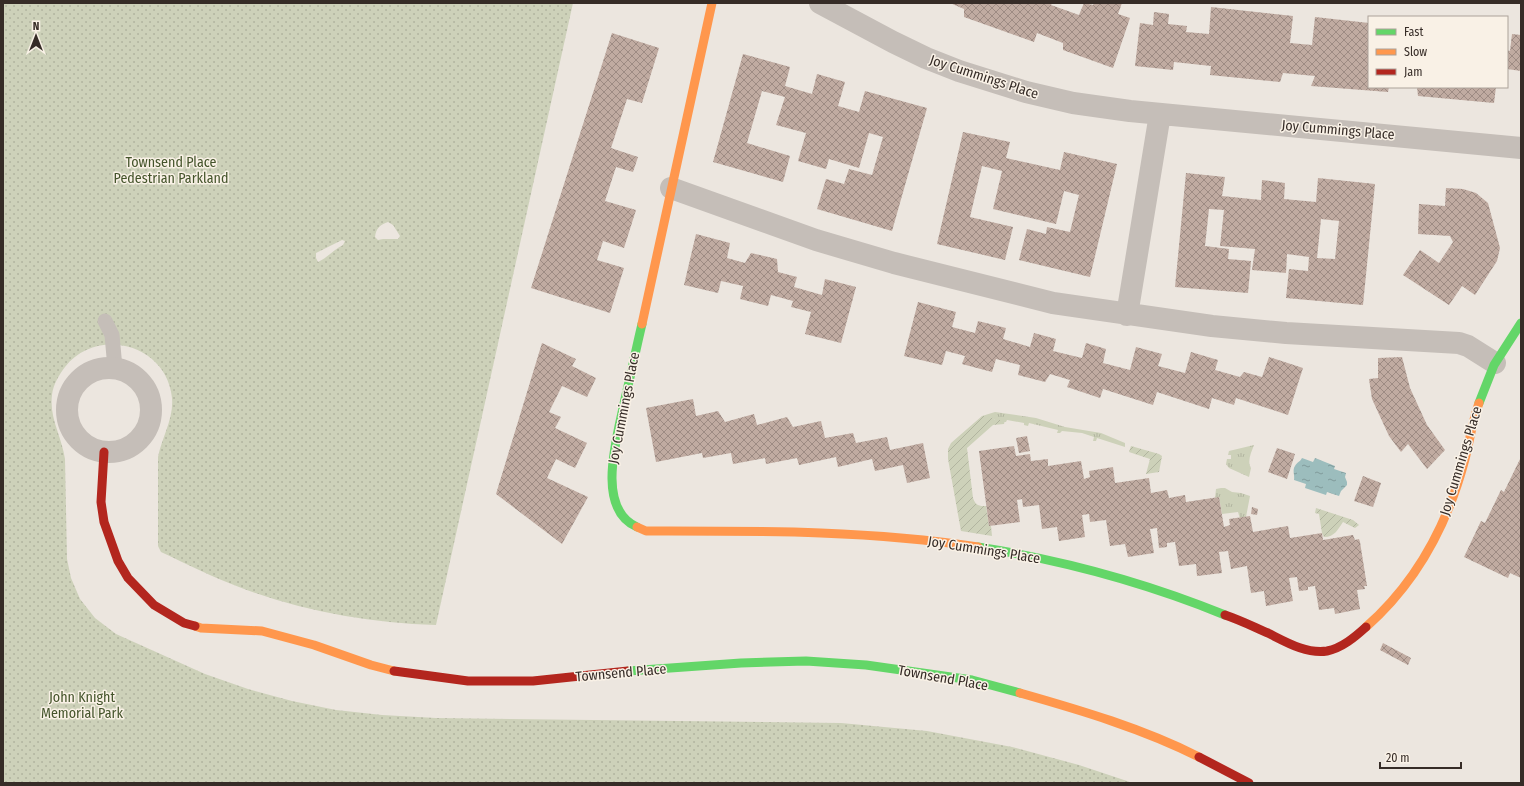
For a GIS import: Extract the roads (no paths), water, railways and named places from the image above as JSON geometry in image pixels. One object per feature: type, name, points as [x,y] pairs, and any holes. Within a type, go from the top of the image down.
[{"type":"street","name":"Joy Cummings Place","points":[[712,3],[612,460],[613,485],[617,511],[631,525],[646,531],[768,531],[878,535],[966,545],[1050,561],[1149,587],[1198,604],[1263,630],[1302,648],[1315,651],[1326,651],[1334,649],[1352,638],[1381,614],[1397,597],[1427,552],[1445,516],[1456,487],[1465,457],[1473,421],[1488,378],[1495,363],[1521,323]]},
{"type":"street","name":"Joy Cummings Place","points":[[820,3],[926,58],[959,71],[1026,92],[1072,103],[1130,111],[1402,136],[1519,149]]},
{"type":"street","points":[[1127,315],[1160,114]]},
{"type":"street","points":[[671,188],[816,240],[894,263],[1053,303],[1127,315],[1219,327],[1286,333],[1459,343],[1476,350],[1495,363]]},
{"type":"street","points":[[115,368],[129,372],[141,382],[148,394],[152,408],[150,423],[143,436],[132,446],[118,451],[104,452],[90,447],[78,438],[70,426],[67,412],[69,398],[76,385],[87,374],[100,369],[115,368]]},
{"type":"street","name":"Townsend Place","points":[[104,452],[101,502],[104,522],[118,560],[128,578],[154,605],[184,623],[201,628],[262,631],[314,645],[371,665],[403,673],[468,681],[533,681],[638,670],[741,663],[806,661],[866,665],[972,680],[1084,711],[1181,748],[1249,783]]},
{"type":"lane","points":[[105,321],[112,335],[115,368]]},
{"type":"water","points":[[1302,458],[1313,462],[1315,458],[1335,466],[1334,469],[1346,473],[1345,477],[1347,485],[1341,491],[1339,496],[1327,492],[1326,495],[1305,488],[1306,484],[1294,480],[1294,468]]},
{"type":"park label","name":"Townsend Place Pedestrian Parkland","points":[[171,170]]},
{"type":"park label","name":"John Knight Memorial Park","points":[[82,706]]}]
